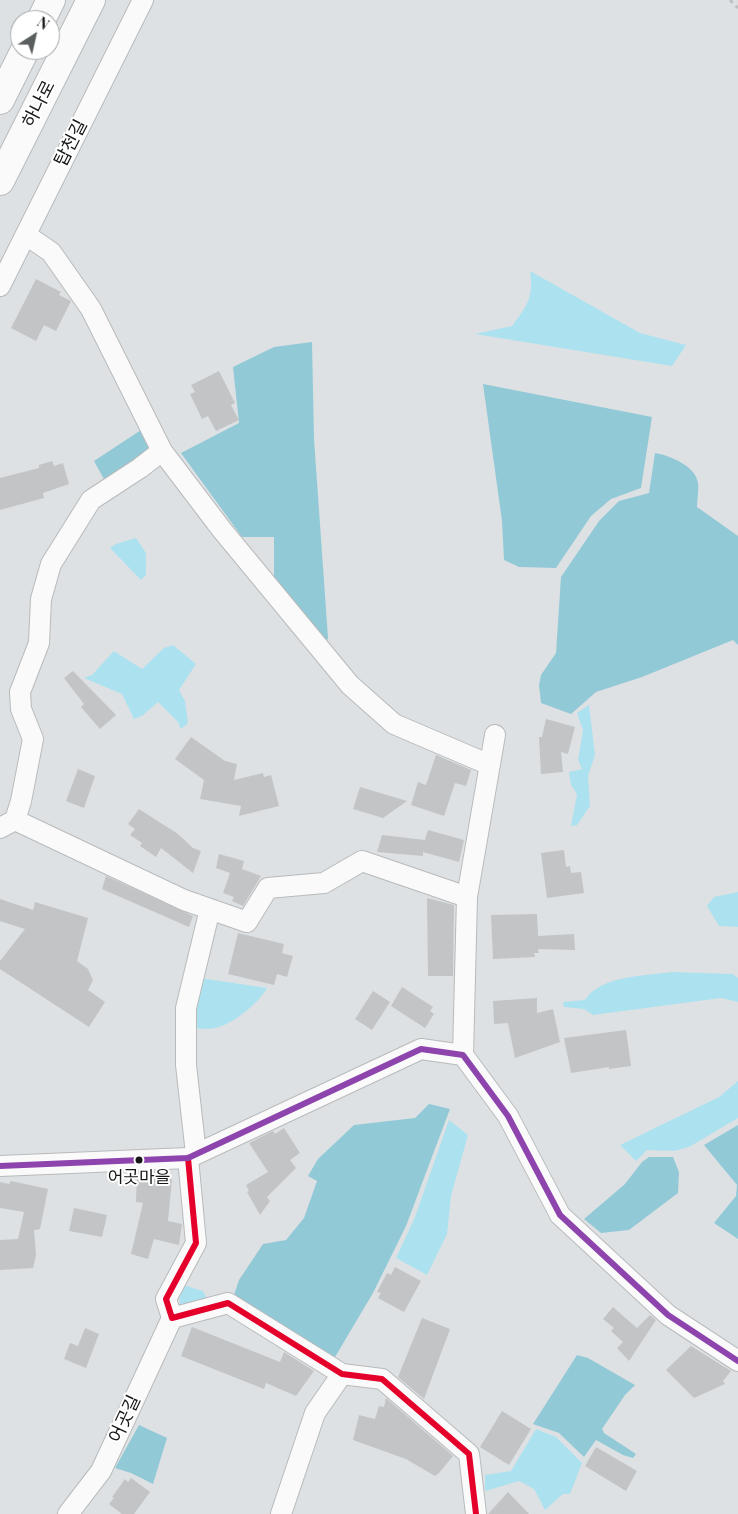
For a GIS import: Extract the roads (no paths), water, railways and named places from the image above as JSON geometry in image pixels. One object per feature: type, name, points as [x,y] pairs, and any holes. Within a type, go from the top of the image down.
[{"type":"street","name":"하나로","points":[[0,181],[91,0]]},
{"type":"street","name":"탑천길","points":[[0,286],[143,0]]},
{"type":"street","name":"하나로","points":[[0,100],[20,60]]},
{"type":"street","points":[[26,235],[51,252],[91,309],[162,451],[222,530],[350,685],[394,724],[490,765]]},
{"type":"street","points":[[162,451],[91,500],[51,564],[41,599],[39,643],[20,692],[21,709],[33,738],[21,801],[8,824],[184,900],[247,922],[268,888],[324,883],[362,861],[466,897]]},
{"type":"street","points":[[494,736],[466,897],[463,1055],[508,1116],[560,1215],[668,1315],[738,1362]]},
{"type":"street","points":[[210,909],[186,1008],[186,1065],[196,1242],[166,1299],[172,1318],[228,1303],[342,1374],[382,1379],[469,1454],[476,1514]]},
{"type":"street","points":[[0,1166],[192,1156],[421,1049],[463,1055]]},
{"type":"street","name":"어곳길","points":[[68,1514],[101,1471],[172,1318]]},
{"type":"street","points":[[281,1514],[315,1413],[342,1374]]},
{"type":"place","name":"어곳마을","points":[[139,1160]]}]
